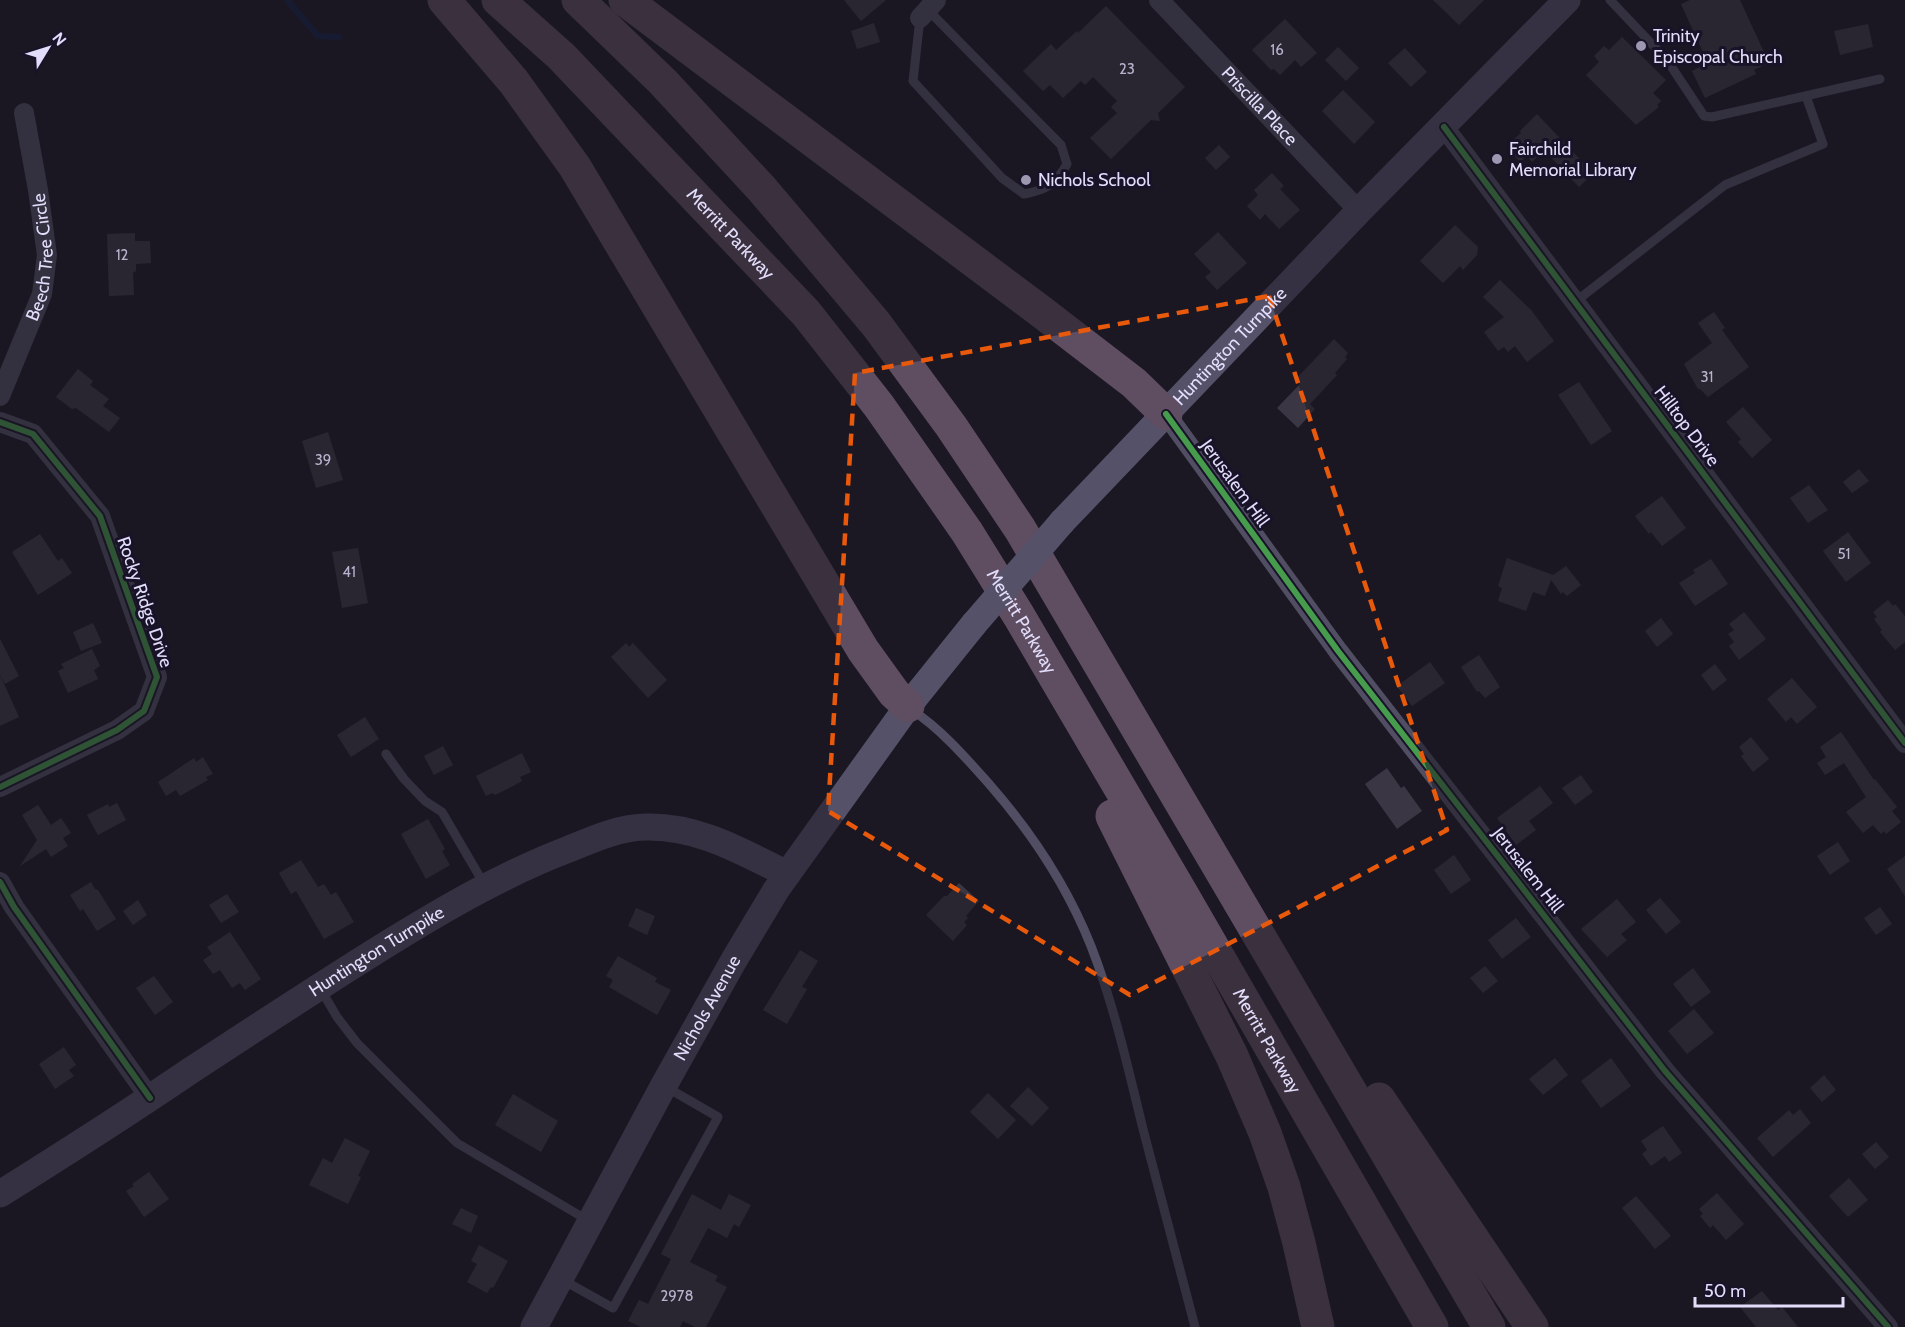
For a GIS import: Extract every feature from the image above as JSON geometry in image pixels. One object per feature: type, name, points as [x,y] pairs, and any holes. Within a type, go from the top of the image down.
[{"type":"highway","points":[[444,0],[514,82],[575,167],[863,650],[894,693],[908,706]]},
{"type":"highway","name":"Merritt Parkway","points":[[498,0],[561,56],[806,313],[879,406],[967,532],[1065,694],[1432,1327]]},
{"type":"highway","points":[[578,0],[663,82],[761,188],[876,324],[951,426],[1020,529],[1489,1327]]},
{"type":"highway","points":[[625,0],[1068,332],[1134,383],[1166,414]]},
{"type":"highway","points":[[1065,694],[1091,775],[1232,1056],[1265,1133],[1284,1187],[1318,1327]]},
{"type":"highway","points":[[1153,756],[1243,880],[1390,1117],[1532,1327]]},
{"type":"main road","name":"Huntington Turnpike","points":[[908,706],[974,624],[1062,522],[1359,211],[1567,0]]},
{"type":"main road","name":"Nichols Avenue","points":[[534,1327],[734,960],[787,874],[908,706]]},
{"type":"main road","name":"Huntington Turnpike","points":[[0,1194],[319,986],[485,886],[544,858],[605,835],[646,827],[684,830],[716,839],[787,874]]},
{"type":"street","name":"Priscilla Place","points":[[1159,0],[1359,211]]},
{"type":"street","name":"Beech Tree Circle","points":[[0,396],[42,294],[47,255],[24,113]]},
{"type":"street","name":"Hilltop Drive","points":[[1444,127],[1905,743]]},
{"type":"street","name":"Jerusalem Hill","points":[[1166,414],[1343,658],[1665,1071],[1888,1327]]},
{"type":"street","name":"Rocky Ridge Drive","points":[[0,422],[33,434],[100,516],[157,677],[144,711],[117,730],[0,787]]},
{"type":"street","points":[[0,882],[14,907],[150,1098]]},
{"type":"lane","points":[[1610,0],[1641,30],[1667,60],[1704,116],[1712,117],[1880,79]]},
{"type":"lane","points":[[928,9],[1061,145],[1067,165],[1059,178],[1040,191],[1024,194],[1002,178],[913,81],[928,9]]},
{"type":"lane","points":[[1575,302],[1725,185],[1823,144],[1806,96]]},
{"type":"lane","points":[[908,706],[938,730],[1016,815],[1042,852],[1067,896],[1091,946],[1114,1016],[1195,1327]]},
{"type":"lane","points":[[386,754],[404,779],[425,801],[442,812],[485,886]]},
{"type":"lane","points":[[319,986],[357,1043],[458,1143],[591,1222]]},
{"type":"lane","points":[[559,1278],[613,1308],[718,1117],[664,1085]]},
{"type":"highlighted area","points":[[1269,296],[1447,830],[1130,995],[828,811],[855,373]]},
{"type":"building","points":[[844,0],[886,0],[861,21]]},
{"type":"building","points":[[1433,0],[1484,0],[1459,25]]},
{"type":"building","name":"Trinity Episcopal Church","points":[[1690,0],[1740,0],[1769,63],[1754,70],[1756,74],[1705,98],[1692,71],[1708,63],[1681,4]]},
{"type":"building","points":[[1106,6],[1185,87],[1158,113],[1160,121],[1151,120],[1111,159],[1090,138],[1117,113],[1111,107],[1117,101],[1093,77],[1085,85],[1081,81],[1063,98],[1050,85],[1043,91],[1023,71],[1051,44],[1056,50],[1077,31],[1078,33]]},
{"type":"building","points":[[1285,19],[1317,53],[1301,67],[1295,60],[1280,75],[1274,69],[1271,70],[1252,50]]},
{"type":"building","points":[[874,23],[880,42],[857,49],[851,31]]},
{"type":"building","points":[[1868,24],[1873,47],[1840,55],[1834,31]]},
{"type":"building","points":[[1622,37],[1666,80],[1653,93],[1661,101],[1657,105],[1659,107],[1636,125],[1586,75],[1599,62],[1594,56],[1604,46],[1609,50]]},
{"type":"building","points":[[1338,47],[1359,68],[1346,81],[1325,60]]},
{"type":"building","points":[[1405,48],[1427,72],[1411,87],[1388,63]]},
{"type":"building","points":[[1343,90],[1375,122],[1354,144],[1322,111]]},
{"type":"building","points":[[1537,114],[1593,173],[1579,187],[1544,150],[1532,162],[1527,156],[1520,162],[1508,149],[1515,143],[1513,140],[1521,133],[1520,131]]},
{"type":"building","points":[[1219,145],[1230,157],[1216,170],[1205,158]]},
{"type":"building","points":[[1272,173],[1284,186],[1280,189],[1300,210],[1279,229],[1265,214],[1260,220],[1247,206],[1258,195],[1254,190]]},
{"type":"building","points":[[1455,225],[1478,247],[1477,255],[1463,270],[1460,266],[1443,283],[1420,261]]},
{"type":"building","points":[[1218,232],[1247,263],[1217,290],[1205,277],[1211,272],[1194,254]]},
{"type":"building","points":[[135,233],[135,241],[150,241],[151,263],[136,264],[136,271],[133,273],[134,295],[109,296],[107,234]]},
{"type":"building","points":[[1500,280],[1532,311],[1554,341],[1527,362],[1515,346],[1508,352],[1504,347],[1498,351],[1484,332],[1504,317],[1483,297]]},
{"type":"building","points":[[1714,312],[1725,328],[1722,330],[1749,367],[1708,397],[1698,389],[1684,364],[1712,343],[1698,323]]},
{"type":"building","points":[[1334,339],[1348,353],[1345,357],[1347,359],[1335,373],[1337,375],[1310,404],[1315,409],[1298,428],[1277,408],[1300,384],[1295,380]]},
{"type":"building","points":[[78,369],[93,381],[90,385],[109,399],[103,406],[120,418],[109,432],[76,408],[72,409],[56,397]]},
{"type":"building","points":[[1579,382],[1612,431],[1591,445],[1558,395]]},
{"type":"building","points":[[1743,407],[1772,440],[1752,458],[1738,442],[1741,439],[1726,422]]},
{"type":"building","points":[[328,432],[343,480],[316,488],[302,441]]},
{"type":"building","points":[[1859,469],[1869,481],[1852,493],[1843,482]]},
{"type":"building","points":[[1809,485],[1828,510],[1808,523],[1790,498]]},
{"type":"building","points":[[1662,496],[1686,528],[1662,546],[1635,516]]},
{"type":"building","points":[[1848,532],[1871,563],[1846,582],[1823,551]]},
{"type":"building","points":[[40,534],[58,561],[62,558],[72,573],[38,595],[12,552]]},
{"type":"building","points":[[358,548],[368,603],[342,608],[332,552]]},
{"type":"building","points":[[1507,558],[1553,575],[1566,566],[1581,585],[1567,596],[1563,592],[1561,594],[1551,580],[1545,596],[1533,592],[1526,611],[1498,601],[1502,588],[1498,586]]},
{"type":"building","points":[[1711,559],[1728,584],[1695,606],[1679,583],[1695,573],[1693,570]]},
{"type":"building","points":[[1888,600],[1893,606],[1895,604],[1905,616],[1905,642],[1895,650],[1880,632],[1882,630],[1874,619],[1877,617],[1873,612]]},
{"type":"building","points":[[1744,612],[1766,639],[1739,660],[1729,646],[1734,642],[1728,634],[1734,630],[1729,624]]},
{"type":"building","points":[[1661,618],[1673,634],[1657,647],[1645,631]]},
{"type":"building","points":[[93,623],[102,643],[81,651],[73,632]]},
{"type":"building","points":[[0,639],[19,676],[5,684],[0,675]]},
{"type":"building","points":[[626,643],[629,647],[633,643],[667,680],[648,698],[611,657]]},
{"type":"building","points":[[92,649],[100,666],[94,670],[98,679],[68,693],[58,671],[64,668],[61,664]]},
{"type":"building","points":[[1479,655],[1500,687],[1485,698],[1479,691],[1477,692],[1461,667]]},
{"type":"building","points":[[1430,662],[1445,683],[1412,706],[1397,686]]},
{"type":"building","points":[[1715,664],[1727,680],[1713,691],[1701,675]]},
{"type":"building","points":[[0,675],[19,717],[0,726]]},
{"type":"building","points":[[1792,678],[1817,707],[1797,724],[1791,717],[1786,722],[1767,699]]},
{"type":"building","points":[[365,717],[379,739],[351,757],[337,735]]},
{"type":"building","points":[[1841,732],[1874,780],[1897,807],[1892,811],[1901,822],[1886,834],[1884,831],[1881,834],[1873,825],[1863,833],[1846,812],[1866,797],[1844,763],[1825,775],[1817,763],[1826,757],[1820,747]]},
{"type":"building","points":[[1751,737],[1769,759],[1753,772],[1741,756],[1744,754],[1739,747]]},
{"type":"building","points":[[443,746],[453,765],[434,775],[424,756]]},
{"type":"building","points":[[522,753],[531,772],[520,777],[522,781],[513,786],[495,795],[492,793],[486,796],[476,776]]},
{"type":"building","points":[[203,757],[213,774],[206,777],[208,780],[180,796],[176,790],[166,796],[158,782],[194,758],[196,762]]},
{"type":"building","points":[[1387,768],[1401,788],[1404,786],[1422,811],[1397,829],[1365,784]]},
{"type":"building","points":[[1581,775],[1593,792],[1575,805],[1562,788]]},
{"type":"building","points":[[1540,786],[1553,803],[1529,821],[1536,830],[1516,845],[1497,818]]},
{"type":"building","points":[[117,803],[126,820],[98,835],[87,815],[108,804],[109,807]]},
{"type":"building","points":[[38,805],[51,825],[61,818],[71,833],[63,838],[68,846],[51,857],[46,849],[20,866],[37,840],[22,815]]},
{"type":"building","points":[[428,819],[445,849],[442,851],[450,865],[426,879],[401,834]]},
{"type":"building","points":[[1838,842],[1850,861],[1830,875],[1817,856]]},
{"type":"building","points":[[1454,855],[1471,880],[1451,894],[1434,870]]},
{"type":"building","points":[[1905,856],[1905,896],[1887,869]]},
{"type":"building","points":[[301,860],[318,887],[324,884],[331,895],[336,892],[354,922],[324,939],[296,891],[291,894],[279,873]]},
{"type":"building","points":[[91,882],[116,919],[97,931],[83,909],[80,911],[70,895]]},
{"type":"building","points":[[959,883],[979,901],[966,916],[968,918],[964,922],[967,925],[953,941],[926,915]]},
{"type":"building","points":[[227,894],[239,912],[221,923],[209,905]]},
{"type":"building","points":[[1660,898],[1681,922],[1666,934],[1646,910]]},
{"type":"building","points":[[1617,899],[1636,922],[1621,934],[1627,940],[1607,957],[1581,929]]},
{"type":"building","points":[[138,900],[147,915],[133,925],[123,911]]},
{"type":"building","points":[[1880,907],[1892,924],[1876,935],[1864,918]]},
{"type":"building","points":[[636,908],[655,916],[647,935],[628,926]]},
{"type":"building","points":[[1516,918],[1531,937],[1502,959],[1488,940]]},
{"type":"building","points":[[230,932],[261,979],[245,990],[240,983],[232,988],[220,970],[213,974],[203,960],[212,954],[207,947]]},
{"type":"building","points":[[800,950],[818,961],[802,987],[807,989],[787,1024],[763,1010]]},
{"type":"building","points":[[618,956],[657,978],[655,982],[671,990],[657,1015],[609,987],[613,980],[606,976]]},
{"type":"building","points":[[1485,966],[1498,981],[1483,993],[1470,978]]},
{"type":"building","points":[[1693,968],[1711,992],[1691,1007],[1673,984]]},
{"type":"building","points":[[154,976],[173,1002],[155,1015],[136,988]]},
{"type":"building","points":[[1694,1009],[1714,1033],[1687,1054],[1668,1031]]},
{"type":"building","points":[[64,1047],[76,1065],[69,1070],[74,1076],[55,1089],[39,1064]]},
{"type":"building","points":[[1555,1058],[1568,1075],[1543,1095],[1529,1079]]},
{"type":"building","points":[[1611,1058],[1631,1086],[1601,1108],[1581,1081]]},
{"type":"building","points":[[1824,1075],[1836,1090],[1822,1102],[1810,1088]]},
{"type":"building","points":[[1028,1087],[1049,1108],[1032,1126],[1010,1106]]},
{"type":"building","points":[[988,1093],[1016,1120],[998,1139],[970,1112]]},
{"type":"building","points":[[513,1094],[558,1121],[541,1152],[495,1125]]},
{"type":"building","points":[[1800,1109],[1811,1123],[1773,1157],[1757,1138],[1789,1110],[1793,1115]]},
{"type":"building","points":[[1663,1126],[1682,1153],[1669,1162],[1665,1156],[1651,1166],[1642,1154],[1647,1150],[1641,1141]]},
{"type":"building","points":[[345,1138],[370,1151],[348,1204],[309,1185],[323,1158],[332,1163]]},
{"type":"building","points":[[1876,1142],[1889,1157],[1875,1169],[1862,1154]]},
{"type":"building","points":[[149,1172],[169,1199],[144,1217],[126,1191]]},
{"type":"building","points":[[1849,1178],[1868,1200],[1848,1217],[1829,1196]]},
{"type":"building","points":[[1717,1193],[1744,1224],[1726,1240],[1713,1225],[1710,1228],[1700,1216],[1703,1214],[1699,1209]]},
{"type":"building","points":[[692,1194],[721,1210],[729,1194],[751,1205],[739,1227],[734,1224],[727,1238],[708,1228],[690,1262],[718,1276],[715,1281],[727,1287],[706,1327],[695,1327],[683,1321],[680,1327],[641,1327],[628,1321],[639,1300],[648,1304],[671,1259],[661,1254]]},
{"type":"building","points":[[1636,1196],[1671,1236],[1655,1249],[1622,1208]]},
{"type":"building","points":[[461,1208],[478,1216],[471,1233],[452,1224]]},
{"type":"building","points":[[479,1245],[508,1261],[493,1288],[491,1287],[487,1293],[467,1282],[477,1264],[471,1261]]},
{"type":"building","points":[[1762,1291],[1778,1310],[1782,1307],[1798,1327],[1756,1327],[1740,1307]]},
{"type":"waterway","points":[[287,0],[318,36],[339,37]]},
{"type":"cycle path","points":[[1444,127],[1905,743]]},
{"type":"cycle path","points":[[1166,414],[1338,651],[1665,1071],[1888,1327]]},
{"type":"cycle path","points":[[0,422],[33,434],[100,516],[157,677],[144,711],[117,730],[0,787]]},
{"type":"cycle path","points":[[0,882],[14,907],[150,1098]]},
{"type":"place","name":"Trinity Episcopal Church","points":[[1641,46]]},
{"type":"place","name":"Fairchild Memorial Library","points":[[1497,159]]},
{"type":"place","name":"Nichols School","points":[[1026,180]]}]
